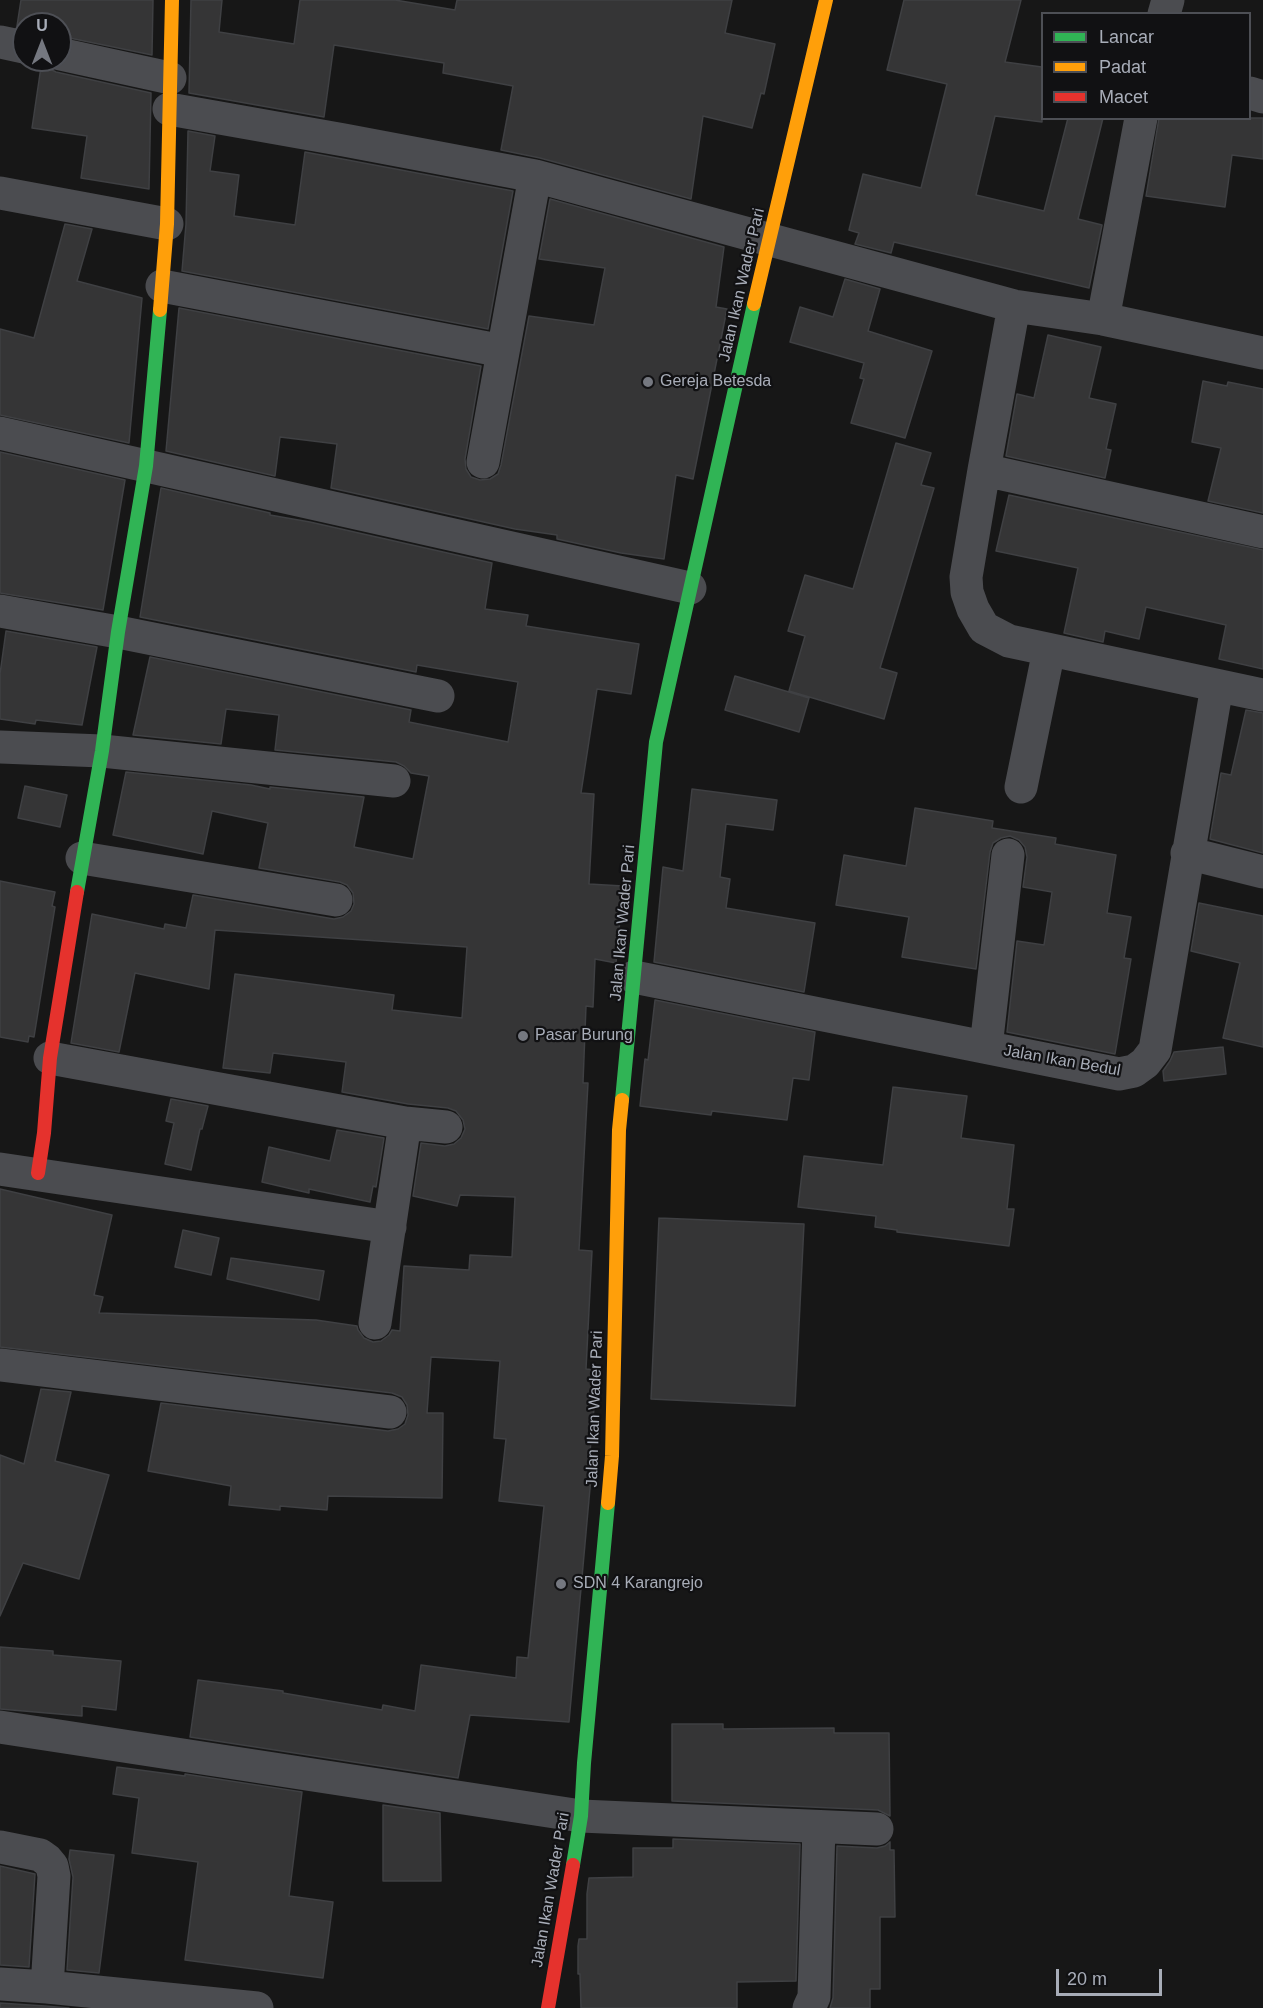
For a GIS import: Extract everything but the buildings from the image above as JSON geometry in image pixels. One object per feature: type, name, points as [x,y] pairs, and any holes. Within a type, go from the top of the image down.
[{"type":"street","points":[[38,1173],[44,1133],[50,1058],[82,858],[102,751],[118,632],[146,466],[167,225],[172,0]]},
{"type":"street","name":"Jalan Ikan Wader Pari","points":[[548,2008],[581,1816],[612,1456],[619,1130],[656,742],[769,240],[826,0]]},
{"type":"street","points":[[72,58],[170,94],[344,140],[535,176],[1014,306],[1103,320],[1263,352]]},
{"type":"street","points":[[1103,320],[1141,120]]},
{"type":"street","points":[[483,462],[535,176]]},
{"type":"street","points":[[0,193],[167,225]]},
{"type":"street","points":[[162,286],[503,351]]},
{"type":"street","points":[[1014,306],[966,577],[967,592],[973,609],[984,628],[1009,641],[1263,695]]},
{"type":"street","points":[[0,433],[690,588]]},
{"type":"street","points":[[984,470],[1263,532]]},
{"type":"street","points":[[0,611],[118,632],[438,696]]},
{"type":"street","points":[[1021,787],[1050,650]]},
{"type":"street","name":"Jalan Ikan Bedul","points":[[634,977],[1119,1074],[1134,1071],[1145,1063],[1155,1050],[1217,686]]},
{"type":"street","points":[[0,747],[102,751],[394,781]]},
{"type":"street","points":[[1187,853],[1263,872]]},
{"type":"street","points":[[986,1047],[1008,855]]},
{"type":"street","points":[[82,858],[336,900]]},
{"type":"street","points":[[50,1058],[405,1123],[446,1127]]},
{"type":"street","points":[[375,1323],[405,1123]]},
{"type":"street","points":[[0,1168],[390,1227]]},
{"type":"street","points":[[0,1365],[390,1412]]},
{"type":"street","points":[[0,1727],[581,1816],[877,1829]]},
{"type":"street","points":[[809,2008],[814,1997],[819,1827]]},
{"type":"street","points":[[0,1847],[40,1855],[52,1866],[54,1876],[47,1987]]},
{"type":"street","points":[[0,1984],[257,2008]]},
{"type":"traffic: fast","points":[[622,1100],[656,742],[754,304]]},
{"type":"traffic: fast","points":[[77,892],[102,751],[118,632],[146,466],[160,310]]},
{"type":"traffic: fast","points":[[573,1865],[581,1816],[608,1503]]},
{"type":"traffic: slow","points":[[160,310],[167,224],[172,0]]},
{"type":"traffic: slow","points":[[754,304],[826,0]]},
{"type":"traffic: slow","points":[[608,1503],[612,1456],[619,1130],[622,1100]]},
{"type":"traffic: jam","points":[[38,1173],[44,1133],[50,1058],[77,892]]},
{"type":"traffic: jam","points":[[548,2008],[573,1865]]},
{"type":"place","name":"Gereja Betesda","points":[[648,382]]},
{"type":"place","name":"Pasar Burung","points":[[523,1036]]},
{"type":"place","name":"SDN 4 Karangrejo","points":[[561,1584]]}]
